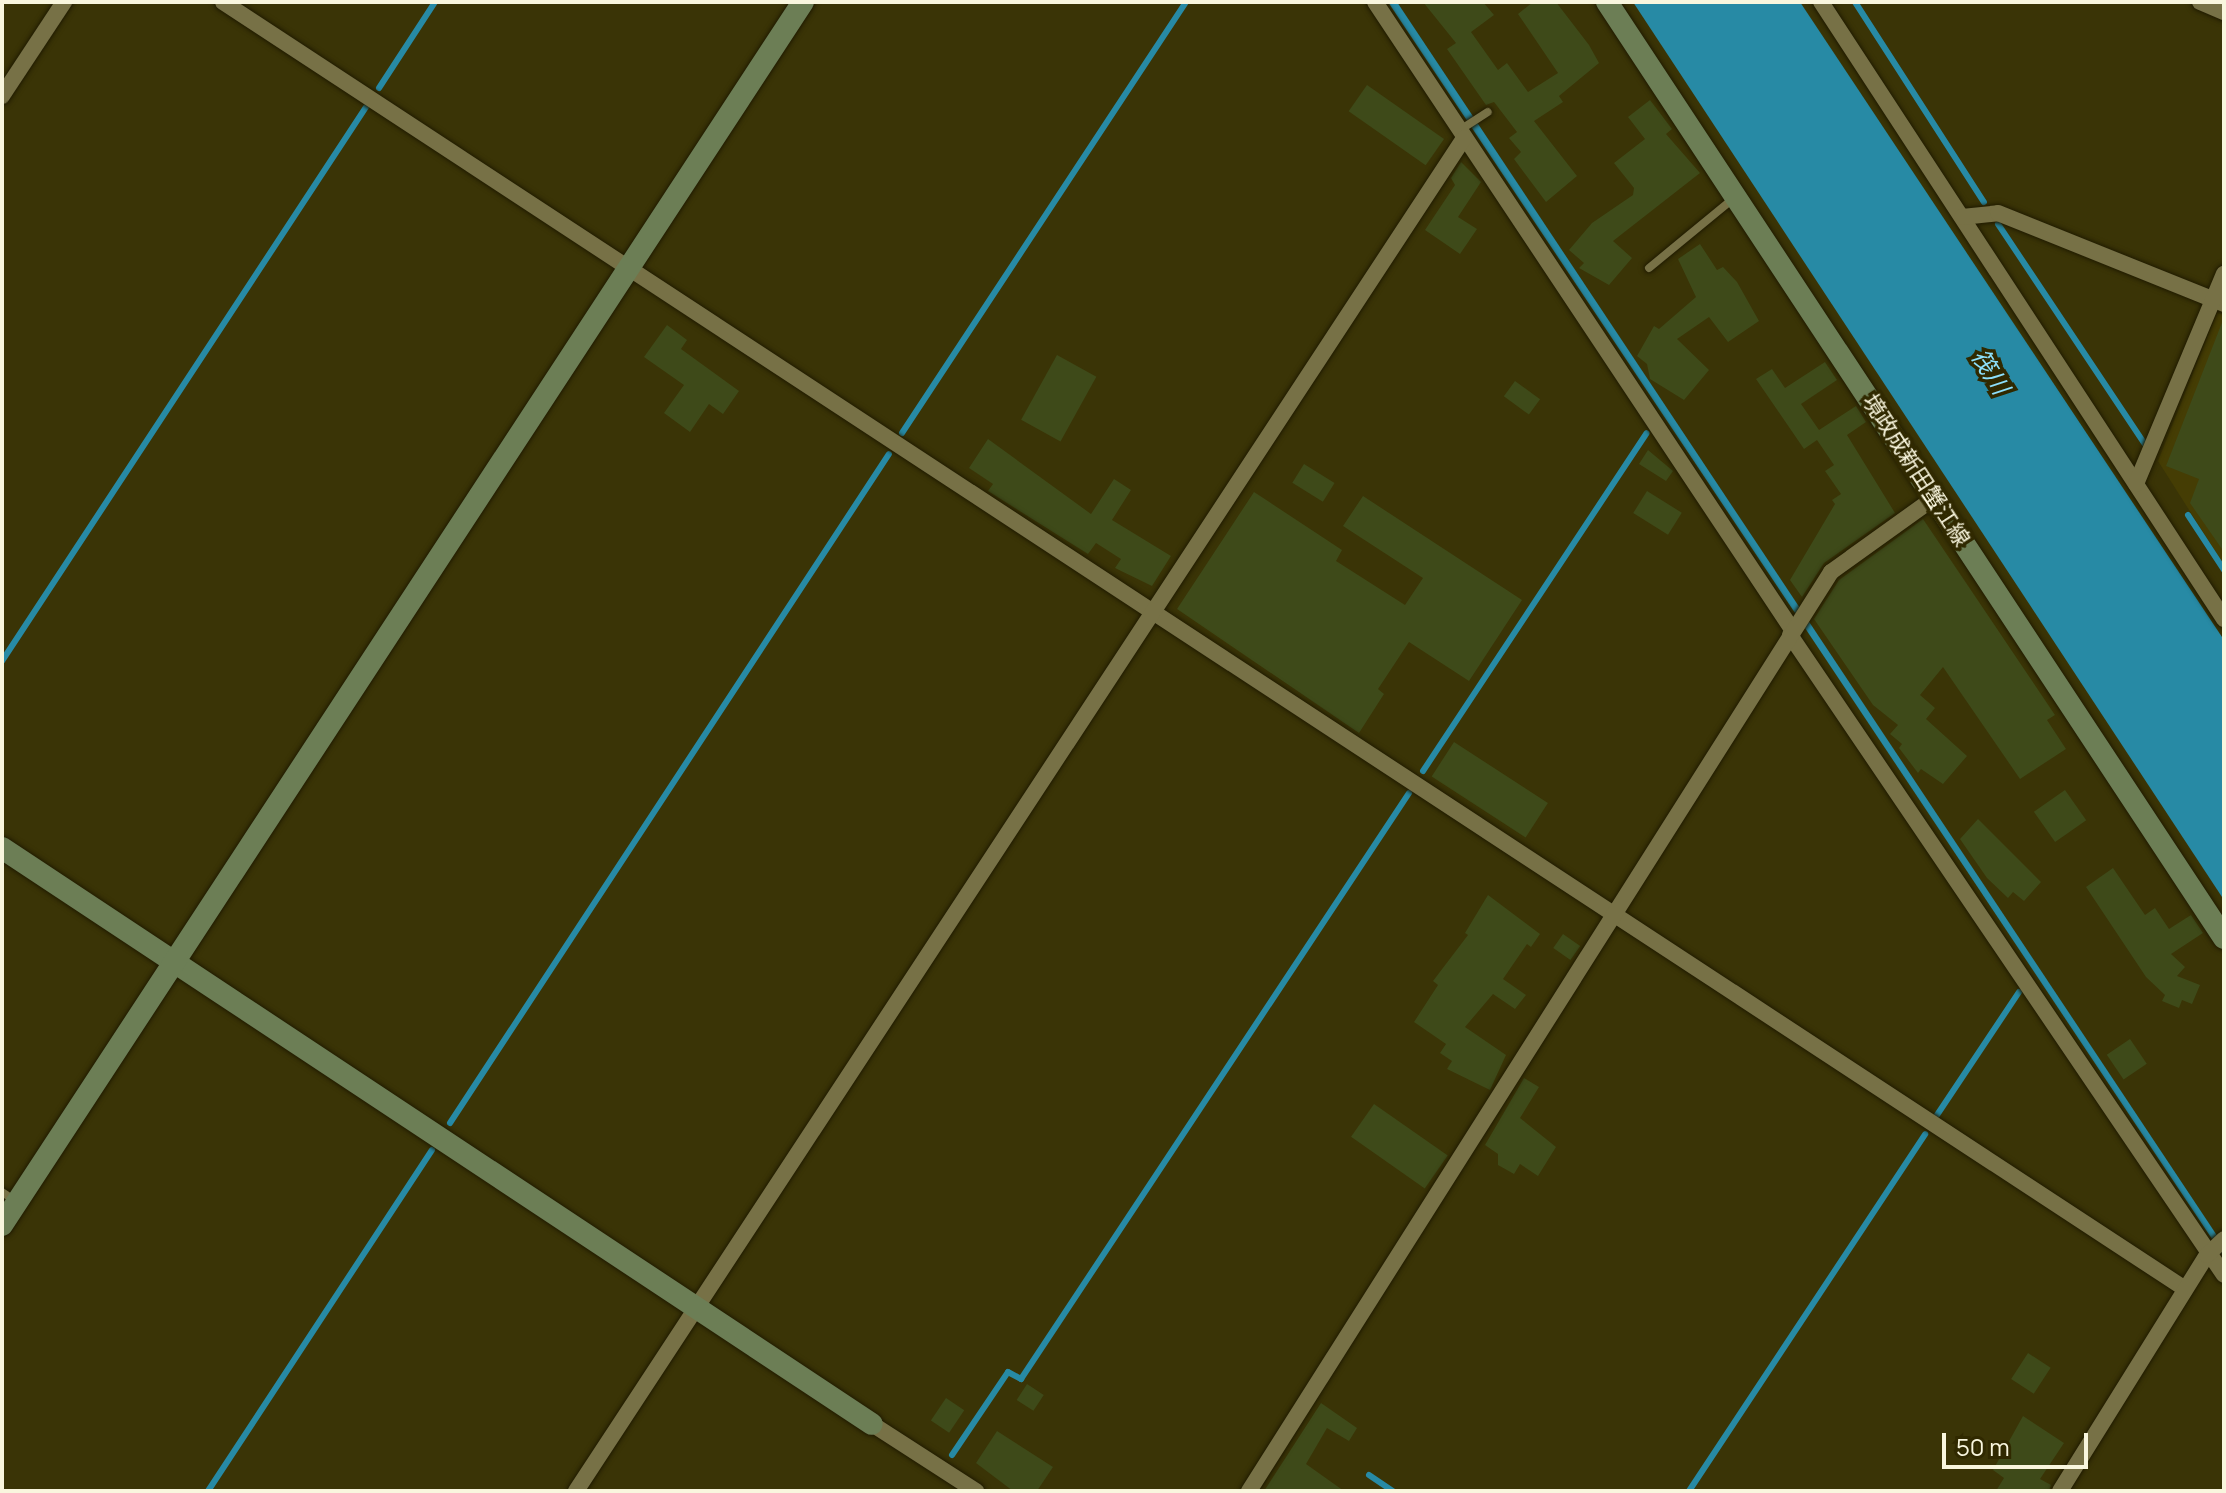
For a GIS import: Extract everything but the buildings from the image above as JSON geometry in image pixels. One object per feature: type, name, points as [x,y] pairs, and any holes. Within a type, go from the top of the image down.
[{"type":"street","points":[[2,96],[64,2]]},
{"type":"street","points":[[223,2],[2185,1289]]},
{"type":"street","points":[[2,1225],[10,1197],[175,963],[803,2]]},
{"type":"street","points":[[1375,2],[2207,1255],[2224,1275]]},
{"type":"street","name":"境政成新田蟹江線","points":[[1607,2],[2224,938]]},
{"type":"street","points":[[1821,2],[2221,610]]},
{"type":"street","points":[[2200,2],[2224,12]]},
{"type":"street","points":[[576,1491],[1463,132]]},
{"type":"street","points":[[1962,217],[1998,213],[2219,302]]},
{"type":"street","points":[[2136,484],[2219,302],[2224,274]]},
{"type":"street","points":[[1249,1491],[1831,572],[1934,498]]},
{"type":"street","points":[[2,848],[976,1491]]},
{"type":"street","points":[[2060,1491],[2207,1255],[2224,1239]]},
{"type":"lane","points":[[1463,132],[1488,112]]},
{"type":"lane","points":[[1649,268],[1735,197]]},
{"type":"shaded area","points":[[2217,313],[2224,315],[2224,565],[2158,461]]},
{"type":"water","points":[[1388,2],[1397,2],[2224,1246],[2224,1257]]},
{"type":"water","name":"筏川","points":[[1633,2],[1800,2],[2224,640],[2224,900]]},
{"type":"waterway","points":[[379,88],[435,2]]},
{"type":"waterway","points":[[902,433],[1186,2]]},
{"type":"waterway","points":[[1855,2],[1984,202]]},
{"type":"waterway","points":[[2,661],[366,107]]},
{"type":"waterway","points":[[1998,224],[2146,446]]},
{"type":"waterway","points":[[1423,771],[1647,433]]},
{"type":"waterway","points":[[450,1123],[889,454]]},
{"type":"waterway","points":[[2188,515],[2224,570]]},
{"type":"waterway","points":[[952,1455],[1008,1372],[1021,1379],[1409,793]]},
{"type":"waterway","points":[[1937,1115],[2019,992]]},
{"type":"waterway","points":[[1689,1491],[1925,1134]]},
{"type":"waterway","points":[[208,1491],[432,1150]]},
{"type":"waterway","points":[[1369,1475],[1393,1491]]}]
